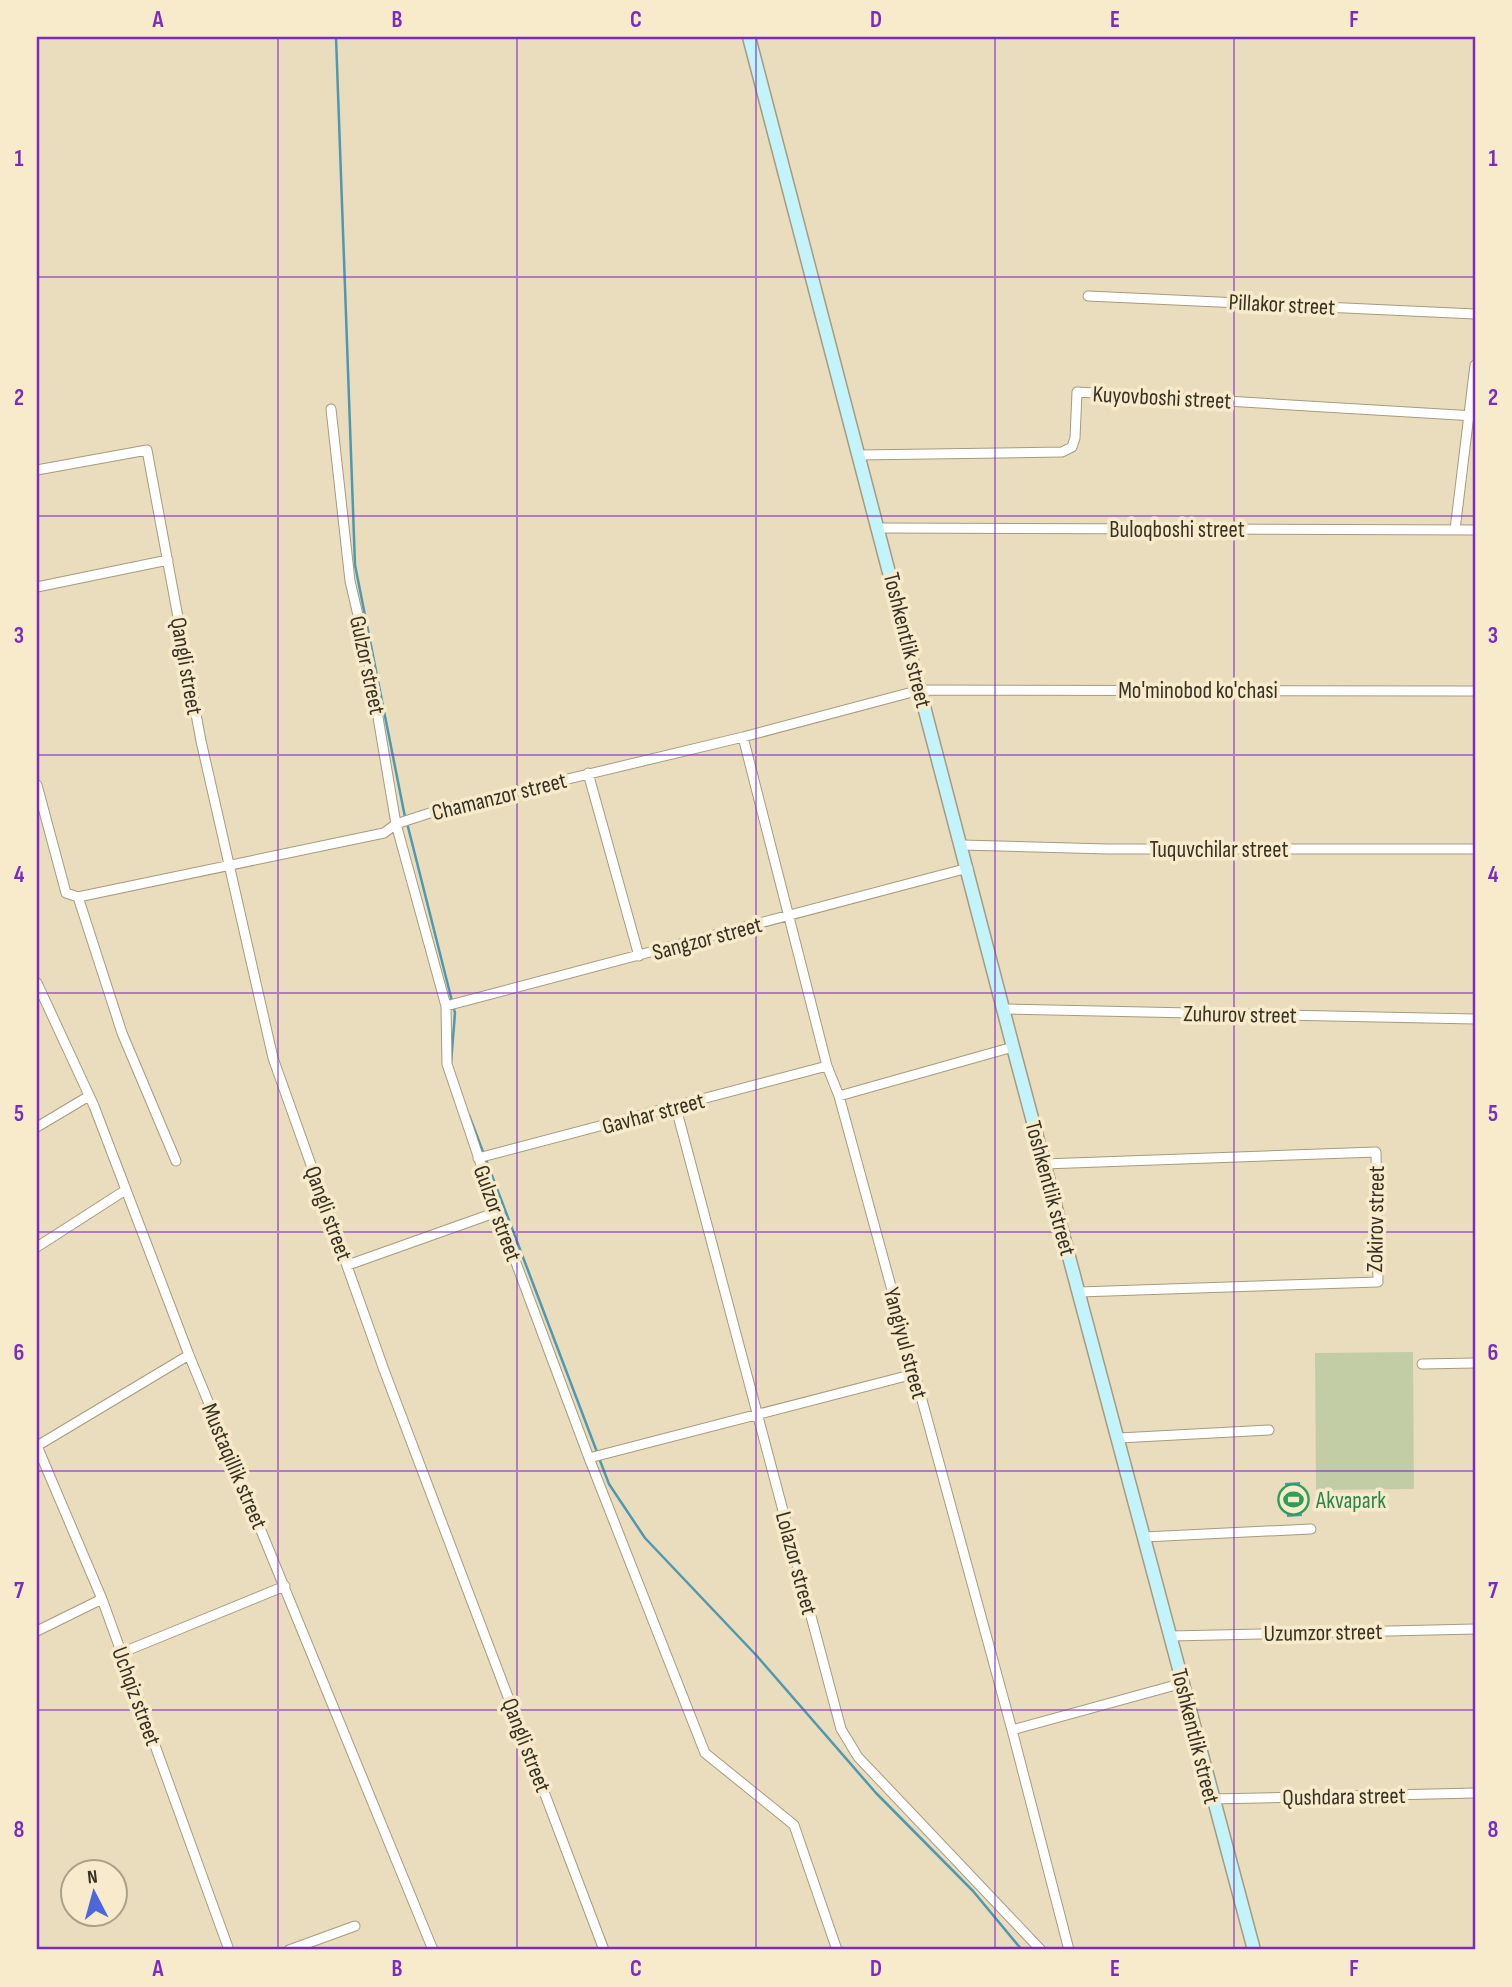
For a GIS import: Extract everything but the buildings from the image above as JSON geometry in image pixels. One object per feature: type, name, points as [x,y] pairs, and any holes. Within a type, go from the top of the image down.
[{"type":"main road","name":"Toshkentlik street","points":[[749,37],[880,528],[1013,1047],[1254,1950]]},
{"type":"street","name":"Pillakor street","points":[[1088,296],[1475,314]]},
{"type":"street","points":[[1455,530],[1472,416],[1475,365]]},
{"type":"street","name":"Kuyovboshi street","points":[[859,455],[1062,452],[1072,447],[1075,438],[1077,392],[1472,416]]},
{"type":"street","name":"Gulzor street","points":[[331,409],[350,581],[368,658],[396,824],[446,1006],[447,1065],[497,1212],[589,1458],[705,1754],[794,1825],[837,1950]]},
{"type":"street","name":"Qangli street","points":[[37,470],[147,450],[227,864],[234,877],[273,1058],[384,1370],[604,1950]]},
{"type":"street","name":"Buloqboshi street","points":[[880,528],[1475,530]]},
{"type":"street","points":[[37,587],[168,559]]},
{"type":"street","name":"Chamanzor street","points":[[78,897],[384,833],[396,824],[439,810],[743,737],[920,690]]},
{"type":"street","name":"Mo'minobod ko'chasi","points":[[920,690],[1475,691]]},
{"type":"street","name":"Yangiyul street","points":[[743,737],[827,1066],[839,1096],[1012,1730],[1069,1950]]},
{"type":"street","points":[[589,773],[639,956]]},
{"type":"street","points":[[37,785],[65,892],[78,897],[122,1034],[176,1161]]},
{"type":"street","name":"Tuquvchilar street","points":[[962,845],[1108,849],[1475,849]]},
{"type":"street","name":"Sangzor street","points":[[446,1006],[968,867]]},
{"type":"street","name":"Mustaqillik street","points":[[37,983],[40,999],[89,1096],[188,1355],[433,1950]]},
{"type":"street","name":"Zuhurov street","points":[[1004,1009],[1475,1019]]},
{"type":"street","points":[[839,1096],[1013,1047]]},
{"type":"street","name":"Gavhar street","points":[[478,1158],[676,1108],[827,1066]]},
{"type":"street","points":[[37,1127],[89,1096]]},
{"type":"street","name":"Lolazor street","points":[[676,1108],[841,1730],[858,1757],[1041,1950]]},
{"type":"street","name":"Zokirov street","points":[[1044,1164],[1376,1152],[1378,1282],[1079,1292]]},
{"type":"street","points":[[37,1247],[124,1191]]},
{"type":"street","points":[[348,1265],[497,1212]]},
{"type":"street","points":[[37,1446],[188,1355]]},
{"type":"street","points":[[1422,1364],[1475,1363]]},
{"type":"street","points":[[589,1458],[914,1374]]},
{"type":"street","points":[[1119,1438],[1269,1430]]},
{"type":"street","name":"Uchqiz street","points":[[37,1446],[102,1599],[229,1950]]},
{"type":"street","points":[[1144,1537],[1311,1529]]},
{"type":"street","points":[[121,1653],[285,1586]]},
{"type":"street","points":[[37,1632],[102,1599]]},
{"type":"street","name":"Uzumzor street","points":[[1171,1636],[1475,1629]]},
{"type":"street","points":[[1012,1730],[1183,1683]]},
{"type":"street","name":"Qushdara street","points":[[1212,1799],[1475,1793]]},
{"type":"street","points":[[289,1950],[355,1926]]},
{"type":"green space","points":[[1413,1352],[1414,1489],[1316,1490],[1315,1353]]},
{"type":"water","name":"Akvapark","points":[[1300,1482],[1302,1516],[1287,1517],[1285,1483]]},
{"type":"waterway","points":[[336,37],[355,565],[405,817]]},
{"type":"waterway","points":[[407,823],[455,1013],[451,1063]]},
{"type":"waterway","points":[[469,1115],[597,1452]]},
{"type":"waterway","points":[[599,1458],[609,1484],[645,1538],[756,1655],[876,1793],[973,1891],[1022,1950]]},
{"type":"place","name":"Akvapark","points":[[1293,1500]]}]
